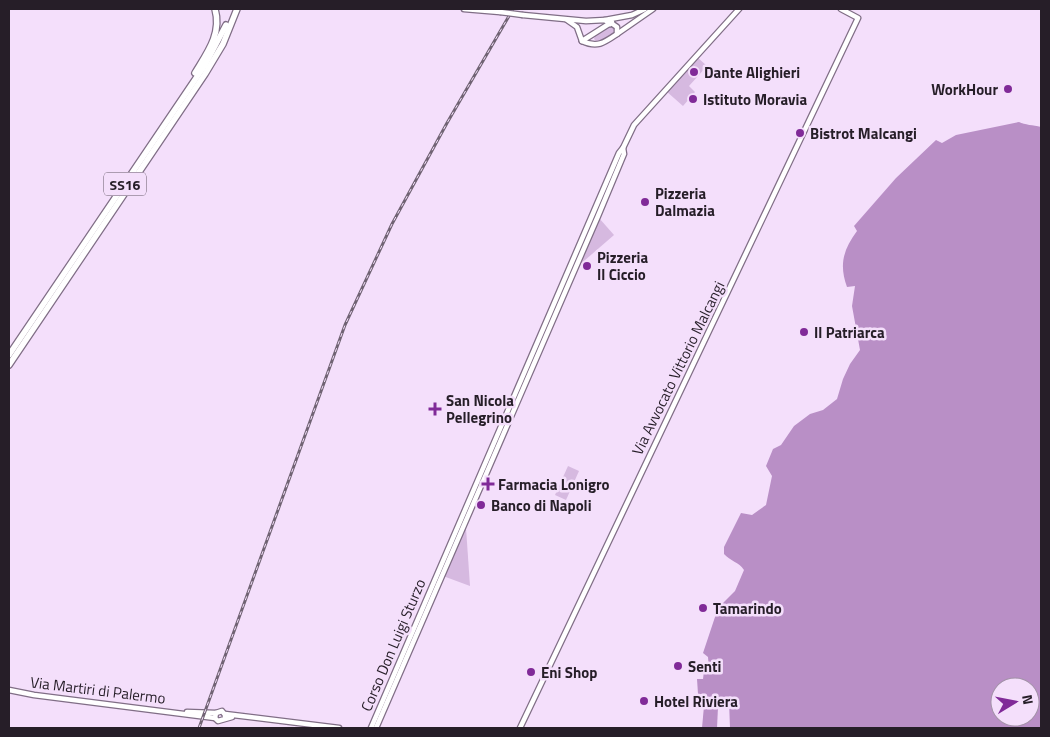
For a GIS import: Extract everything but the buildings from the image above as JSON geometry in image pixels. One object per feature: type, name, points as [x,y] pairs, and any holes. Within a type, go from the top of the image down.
[{"type":"highway","name":"SS16","points":[[181,100],[184,91],[214,39],[217,21],[215,9]]},
{"type":"highway","name":"SS16","points":[[9,354],[205,64],[233,9]]},
{"type":"highway","name":"SS16","points":[[223,44],[237,9]]},
{"type":"highway","name":"SS16","points":[[9,365],[205,74],[241,9]]},
{"type":"street","points":[[464,9],[609,22],[617,27],[617,34]]},
{"type":"street","points":[[582,41],[609,22],[645,9]]},
{"type":"street","points":[[582,41],[600,45],[653,9]]},
{"type":"street","points":[[476,490],[596,215],[619,153],[634,125],[739,9]]},
{"type":"street","name":"Via Avvocato Vittorio Malcangi","points":[[520,728],[858,18],[841,9]]},
{"type":"street","points":[[566,19],[577,27],[582,41]]},
{"type":"street","points":[[592,35],[593,42],[600,45]]},
{"type":"street","name":"Corso Don Luigi Sturzo","points":[[372,728],[438,572],[476,490]]},
{"type":"street","name":"Corso Don Luigi Sturzo","points":[[376,728],[476,490]]},
{"type":"street","name":"Via Martiri di Palermo","points":[[9,690],[34,695],[215,716]]},
{"type":"street","points":[[225,716],[220,711],[215,716],[220,721],[225,716],[236,716],[339,728]]},
{"type":"shaded area","points":[[609,26],[614,28],[614,34],[598,43],[594,39],[595,36]]},
{"type":"shaded area","points":[[697,57],[707,66],[689,86],[695,92],[683,106],[666,91]]},
{"type":"shaded area","points":[[1019,122],[1041,127],[1041,728],[730,728],[729,701],[701,698],[698,694],[697,679],[703,679],[704,671],[709,669],[708,657],[703,653],[718,608],[735,591],[744,570],[724,554],[724,547],[741,513],[752,515],[766,505],[772,476],[766,466],[773,449],[781,445],[794,426],[810,414],[823,410],[837,399],[850,364],[860,350],[852,306],[855,286],[847,287],[843,272],[844,258],[848,245],[857,231],[854,226],[896,178],[936,140],[942,143],[956,135]]},
{"type":"shaded area","points":[[599,218],[614,235],[577,267]]},
{"type":"shaded area","points":[[568,466],[579,471],[566,500],[555,495]]},
{"type":"shaded area","points":[[464,526],[466,528],[470,586],[443,576]]},
{"type":"shaded area","points":[[704,706],[718,707],[717,728],[702,728]]},
{"type":"railway","points":[[199,728],[345,325],[392,224],[447,123],[513,9]]},
{"type":"place","name":"Dante Alighieri","points":[[694,72]]},
{"type":"place","name":"WorkHour","points":[[1008,89]]},
{"type":"place","name":"Istituto Moravia","points":[[693,99]]},
{"type":"place","name":"Bistrot Malcangi","points":[[800,133]]},
{"type":"place","name":"Pizzeria Dalmazia","points":[[645,202]]},
{"type":"place","name":"Pizzeria Il Ciccio","points":[[587,266]]},
{"type":"place","name":"Il Patriarca","points":[[804,332]]},
{"type":"place","name":"San Nicola Pellegrino","points":[[435,409]]},
{"type":"place","name":"Farmacia Lonigro","points":[[488,484]]},
{"type":"place","name":"Banco di Napoli","points":[[481,505]]},
{"type":"place","name":"Tamarindo","points":[[703,608]]},
{"type":"place","name":"Senti","points":[[678,666]]},
{"type":"place","name":"Eni Shop","points":[[531,672]]},
{"type":"place","name":"Hotel Riviera","points":[[644,701]]}]
